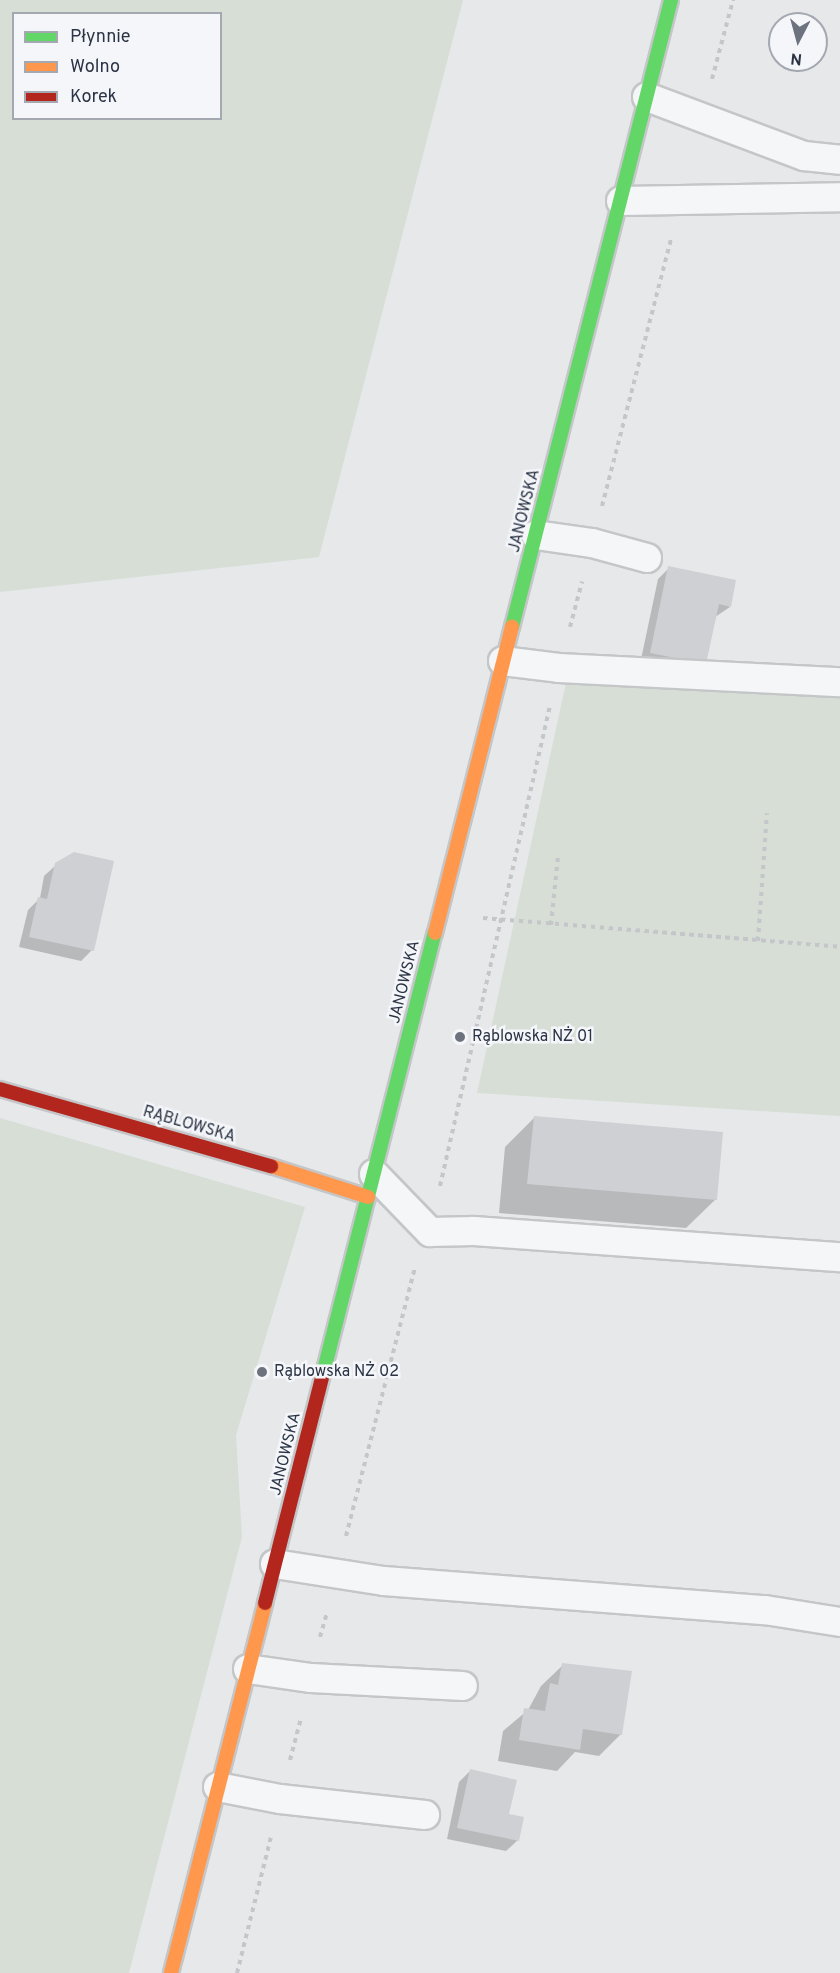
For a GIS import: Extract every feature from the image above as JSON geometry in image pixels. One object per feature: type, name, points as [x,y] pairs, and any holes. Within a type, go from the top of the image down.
[{"type":"street","name":"JANOWSKA","points":[[171,1973],[671,0]]},
{"type":"street","name":"RĄBLOWSKA","points":[[0,1089],[248,1159],[371,1186]]},
{"type":"lane","points":[[647,98],[804,156],[840,160]]},
{"type":"lane","points":[[621,201],[682,197],[840,196]]},
{"type":"lane","points":[[536,534],[592,543],[647,558]]},
{"type":"lane","points":[[504,661],[559,668],[840,682]]},
{"type":"lane","points":[[371,1186],[430,1232],[474,1230],[840,1257]]},
{"type":"lane","points":[[275,1564],[336,1574],[582,1599],[765,1610],[840,1622]]},
{"type":"lane","points":[[248,1669],[310,1678],[463,1686]]},
{"type":"lane","points":[[218,1787],[280,1799],[425,1815]]},
{"type":"path","points":[[702,120],[733,0]]},
{"type":"path","points":[[237,1973],[412,1275],[430,1232],[559,668],[682,197]]},
{"type":"path","points":[[758,941],[767,813]]},
{"type":"path","points":[[551,924],[558,856]]},
{"type":"path","points":[[440,912],[500,920],[840,947]]},
{"type":"shaded area","points":[[0,0],[463,0],[319,557],[0,592]]},
{"type":"shaded area","points":[[567,678],[840,697],[840,1116],[477,1093]]},
{"type":"shaded area","points":[[0,1118],[305,1207],[236,1435],[242,1537],[129,1973],[0,1973]]},
{"type":"building","points":[[668,566],[736,580],[731,607],[719,604],[706,664],[650,653]]},
{"type":"building","points":[[74,852],[114,861],[94,951],[29,937],[38,897],[47,899],[55,863]]},
{"type":"building","points":[[534,1116],[723,1132],[717,1200],[527,1184]]},
{"type":"building","points":[[562,1663],[632,1671],[622,1735],[583,1729],[580,1750],[519,1740],[524,1708],[545,1711],[550,1683],[558,1685]]},
{"type":"building","points":[[470,1769],[517,1780],[509,1814],[524,1817],[519,1841],[457,1828]]},
{"type":"traffic: fast","points":[[512,627],[671,0]]},
{"type":"traffic: fast","points":[[322,1378],[435,933]]},
{"type":"traffic: slow","points":[[435,933],[512,627]]},
{"type":"traffic: slow","points":[[271,1166],[368,1197]]},
{"type":"traffic: slow","points":[[171,1973],[265,1603]]},
{"type":"traffic: jam","points":[[0,1089],[271,1166]]},
{"type":"traffic: jam","points":[[265,1603],[322,1378]]},
{"type":"place","name":"Rąblowska NŻ 01","points":[[460,1037]]},
{"type":"place","name":"Rąblowska NŻ 02","points":[[262,1372]]}]
